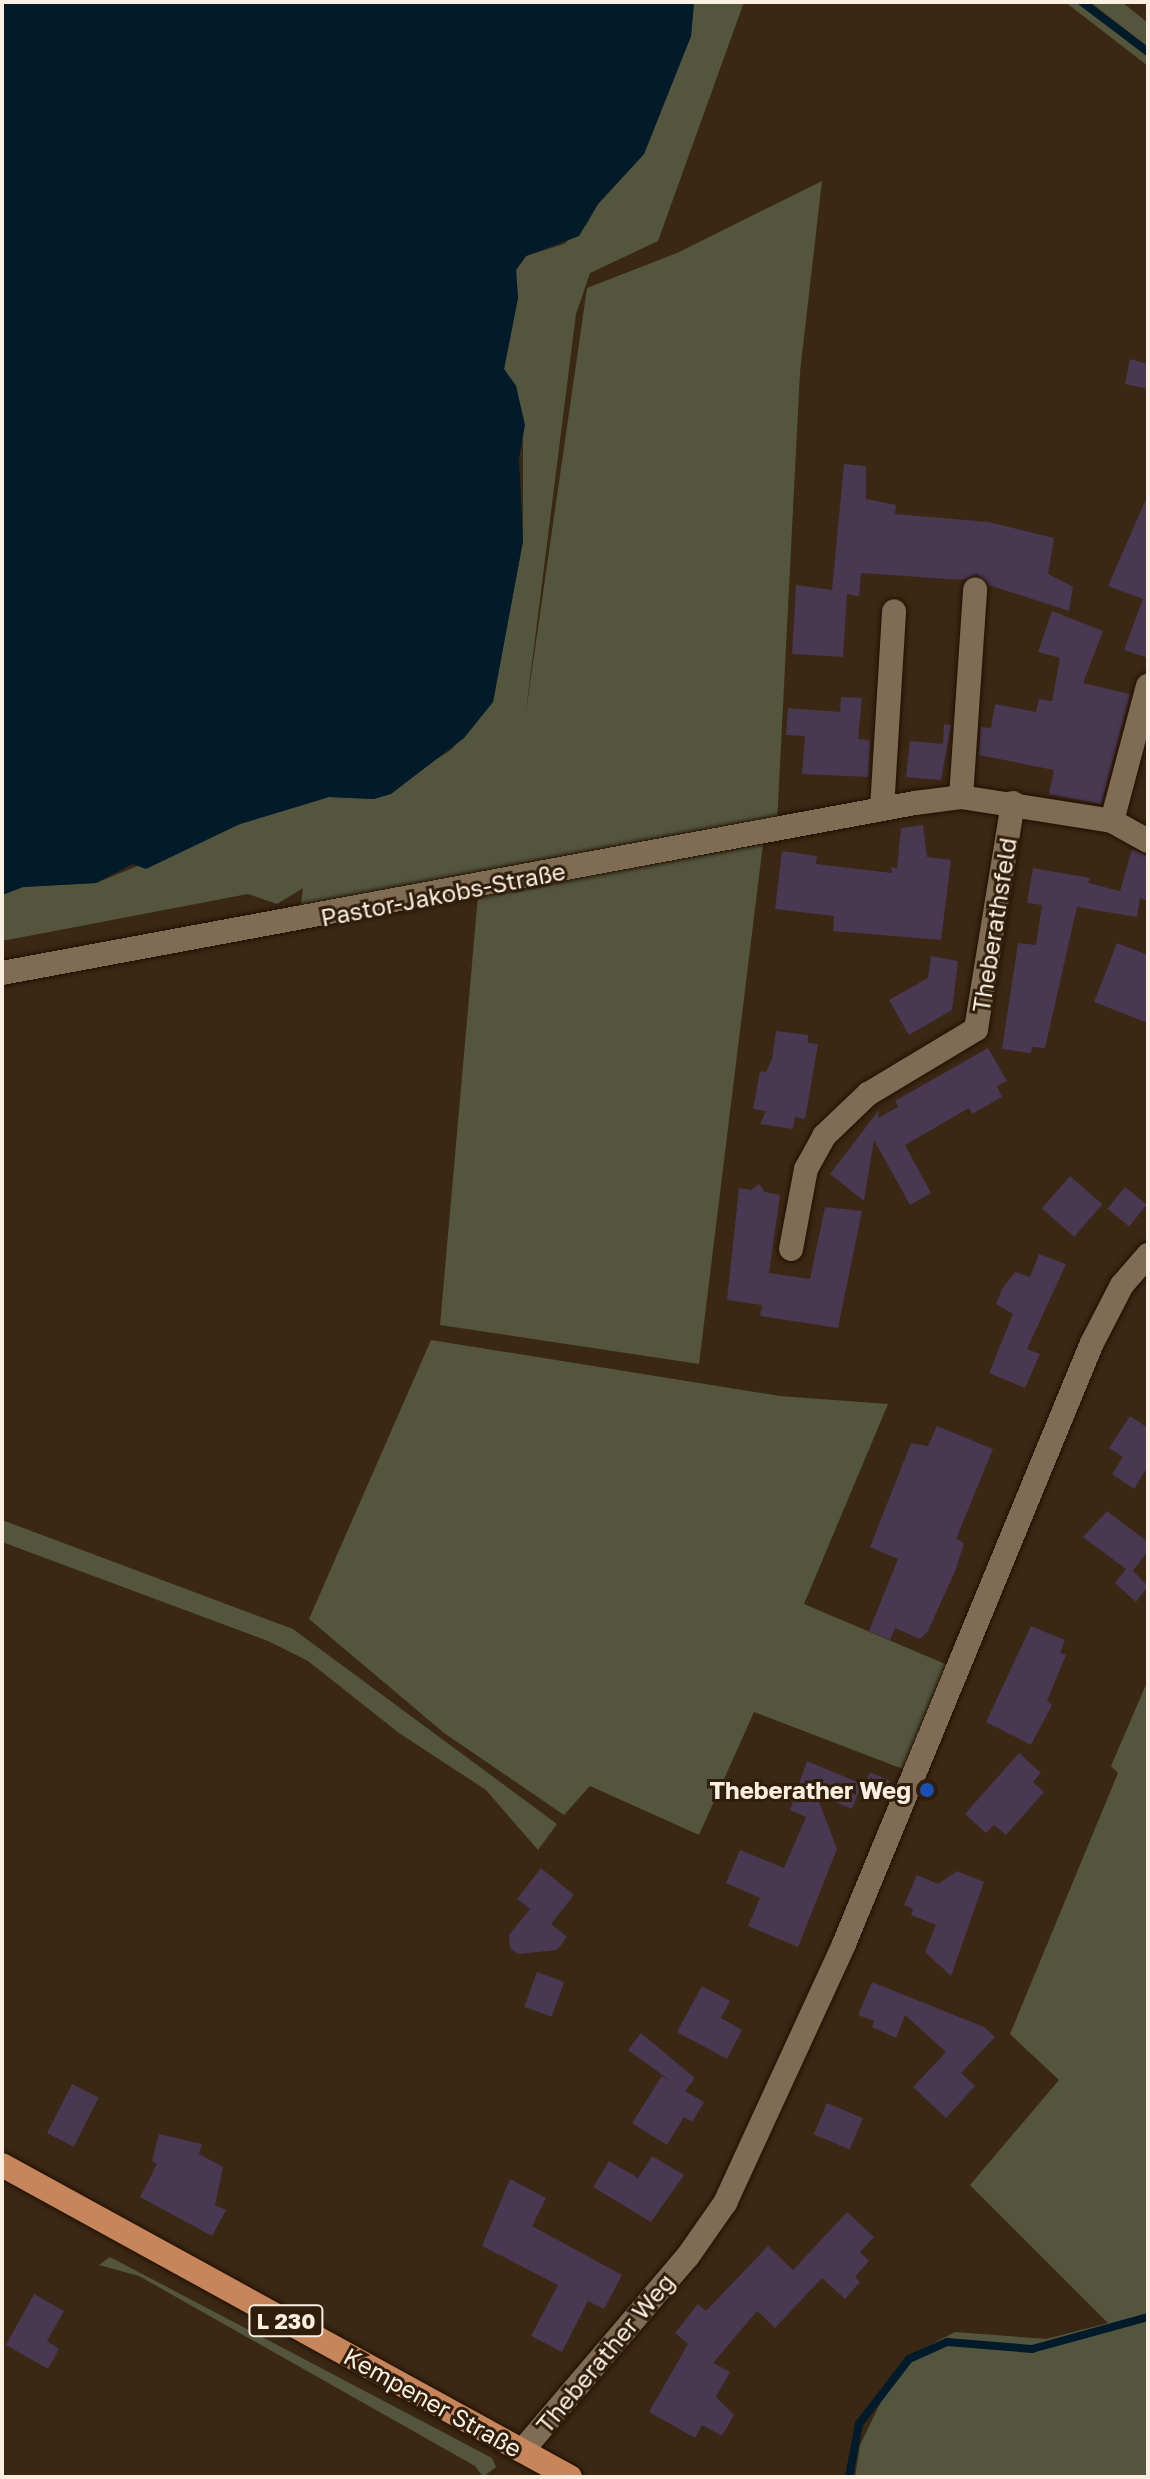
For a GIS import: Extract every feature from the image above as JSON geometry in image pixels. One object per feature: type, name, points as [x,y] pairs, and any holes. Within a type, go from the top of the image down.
[{"type":"main road","name":"Kempener Straße","points":[[2,2165],[570,2477]]},
{"type":"street","points":[[961,797],[975,589]]},
{"type":"street","points":[[882,809],[894,611]]},
{"type":"street","points":[[1112,821],[1148,686]]},
{"type":"street","name":"Pastor-Jakobs-Straße","points":[[2,973],[882,809],[961,797],[1112,821],[1148,841]]},
{"type":"street","name":"Theberathsfeld","points":[[791,1249],[806,1169],[824,1136],[868,1094],[976,1029],[1013,803]]},
{"type":"street","name":"Theberather Weg","points":[[522,2451],[688,2256],[731,2192],[844,1944],[1092,1343],[1122,1285],[1148,1255]]},
{"type":"green space","points":[[694,2],[744,2],[658,241],[590,273],[576,314],[525,718],[587,288],[677,253],[822,181],[800,372],[777,824],[300,912],[303,888],[277,904],[248,894],[2,941],[2,895],[23,887],[96,883],[240,824],[329,797],[374,799],[451,750],[493,702],[523,541],[523,441],[516,386],[504,369],[518,298],[516,270],[526,256],[564,244],[586,225],[598,204],[644,154],[691,36]]},
{"type":"green space","points":[[1065,2],[1077,2],[1148,57],[1148,66]]},
{"type":"green space","points":[[1090,2],[1122,2],[1148,23],[1148,47]]},
{"type":"green space","points":[[763,844],[699,1364],[440,1325],[478,896]]},
{"type":"green space","points":[[431,1340],[780,1396],[888,1404],[804,1604],[950,1666],[908,1771],[754,1712],[699,1835],[590,1786],[564,1815],[444,1733],[309,1619]]},
{"type":"green space","points":[[2,1520],[293,1629],[557,1824],[538,1850],[486,1790],[399,1733],[308,1661],[268,1641],[2,1542]]},
{"type":"green space","points":[[1148,1680],[1148,2477],[855,2477],[860,2445],[891,2381],[913,2354],[955,2332],[1046,2339],[1108,2323],[970,2185],[1059,2080],[1010,2034],[1118,1773],[1111,1766]]},
{"type":"green space","points":[[110,2257],[492,2458],[496,2467],[483,2477],[475,2466],[139,2276],[99,2265]]},
{"type":"water","points":[[2,2],[694,2],[691,36],[644,154],[598,204],[579,236],[526,256],[516,270],[518,298],[504,369],[516,386],[525,425],[519,458],[523,541],[493,702],[464,738],[391,794],[374,799],[329,797],[240,824],[146,869],[133,864],[96,883],[23,887],[2,895]]},
{"type":"building","points":[[1130,359],[1148,364],[1148,389],[1125,384]]},
{"type":"building","points":[[844,464],[866,466],[866,499],[896,505],[895,514],[989,522],[1054,538],[1048,574],[1073,587],[1069,611],[989,585],[977,574],[963,580],[861,573],[859,596],[847,594],[843,657],[792,654],[796,585],[832,590]]},
{"type":"building","points":[[1146,499],[1148,658],[1124,650],[1143,599],[1108,586]]},
{"type":"building","points":[[1052,611],[1103,631],[1083,683],[1130,694],[1101,804],[1049,794],[1054,770],[979,755],[981,727],[991,728],[995,704],[1036,712],[1039,699],[1052,701],[1060,658],[1038,652]]},
{"type":"building","points":[[841,697],[862,698],[858,739],[870,740],[868,777],[802,774],[805,736],[786,735],[788,708],[840,712]]},
{"type":"building","points":[[944,724],[951,725],[941,780],[906,777],[910,741],[943,744]]},
{"type":"building","points":[[923,825],[927,857],[951,860],[941,940],[833,931],[834,916],[775,909],[782,851],[817,856],[816,864],[892,873],[891,867],[897,868],[901,828]]},
{"type":"building","points":[[1132,849],[1148,856],[1148,901],[1140,898],[1137,917],[1077,907],[1045,1048],[1032,1047],[1031,1053],[1002,1049],[1018,943],[1036,945],[1042,905],[1027,903],[1033,868],[1090,878],[1088,883],[1120,891]]},
{"type":"building","points":[[1117,943],[1148,955],[1148,1023],[1094,1002]]},
{"type":"building","points":[[931,956],[958,961],[952,1010],[909,1035],[889,1000],[928,978]]},
{"type":"building","points":[[776,1031],[808,1035],[808,1043],[818,1044],[805,1119],[795,1117],[793,1129],[760,1124],[766,1111],[753,1109],[760,1071],[766,1072],[772,1059]]},
{"type":"building","points":[[988,1048],[1007,1081],[997,1086],[1002,1097],[972,1114],[969,1108],[905,1145],[931,1193],[910,1205],[874,1140],[864,1201],[830,1174],[879,1110],[878,1118],[898,1107],[895,1101]]},
{"type":"building","points":[[1070,1176],[1102,1204],[1074,1237],[1042,1208]]},
{"type":"building","points":[[759,1184],[765,1192],[780,1195],[769,1273],[810,1279],[825,1207],[862,1211],[838,1328],[760,1316],[762,1305],[727,1300],[739,1188],[751,1190]]},
{"type":"building","points":[[1125,1187],[1147,1205],[1129,1226],[1107,1209]]},
{"type":"building","points":[[1039,1254],[1066,1264],[1027,1349],[1040,1354],[1025,1388],[989,1373],[1013,1314],[996,1304],[1002,1289],[1015,1272],[1030,1277]]},
{"type":"building","points":[[1130,1416],[1148,1428],[1148,1466],[1134,1489],[1112,1474],[1123,1457],[1109,1448]]},
{"type":"building","points":[[937,1426],[993,1449],[956,1539],[964,1543],[956,1569],[928,1631],[920,1639],[895,1628],[890,1640],[869,1631],[898,1559],[870,1547],[911,1443],[928,1446]]},
{"type":"building","points":[[1107,1511],[1148,1542],[1148,1551],[1133,1571],[1148,1586],[1136,1602],[1115,1583],[1126,1569],[1083,1537]]},
{"type":"building","points":[[1031,1626],[1065,1640],[1060,1653],[1066,1655],[1047,1701],[1052,1705],[1031,1745],[986,1722]]},
{"type":"building","points":[[1019,1753],[1041,1773],[1033,1782],[1044,1792],[1006,1835],[994,1825],[986,1833],[965,1814]]},
{"type":"building","points":[[807,1761],[862,1784],[852,1809],[816,1794],[837,1849],[798,1947],[748,1926],[760,1898],[726,1883],[740,1850],[784,1868],[806,1817],[790,1810]]},
{"type":"building","points":[[870,1772],[890,1781],[880,1803],[860,1794]]},
{"type":"building","points":[[541,1868],[574,1895],[551,1924],[567,1937],[557,1950],[518,1954],[510,1948],[509,1935],[530,1909],[517,1899]]},
{"type":"building","points":[[957,1871],[984,1882],[951,1976],[925,1952],[936,1925],[911,1915],[913,1909],[904,1905],[917,1875],[938,1884]]},
{"type":"building","points":[[537,1972],[564,1982],[552,2017],[524,2007]]},
{"type":"building","points":[[872,1982],[984,2027],[995,2037],[961,2073],[975,2086],[946,2118],[913,2087],[946,2052],[905,2015],[896,2038],[872,2027],[874,2021],[858,2015]]},
{"type":"building","points":[[702,1986],[730,2001],[721,2018],[742,2030],[727,2059],[677,2032]]},
{"type":"building","points":[[641,2033],[695,2078],[685,2091],[704,2102],[692,2122],[684,2117],[667,2145],[632,2123],[662,2076],[672,2082],[628,2050]]},
{"type":"building","points":[[72,2084],[99,2098],[74,2147],[47,2133]]},
{"type":"building","points":[[827,2103],[863,2118],[850,2150],[814,2134]]},
{"type":"building","points":[[159,2134],[202,2144],[199,2154],[223,2167],[215,2205],[226,2210],[212,2236],[140,2197],[157,2164],[152,2161]]},
{"type":"building","points":[[652,2156],[684,2175],[651,2222],[593,2187],[609,2161],[638,2178]]},
{"type":"building","points":[[510,2179],[546,2198],[532,2226],[622,2275],[604,2309],[588,2301],[562,2352],[531,2336],[558,2285],[482,2246]]},
{"type":"building","points":[[847,2212],[874,2237],[860,2252],[869,2261],[855,2277],[860,2282],[845,2299],[822,2278],[775,2328],[757,2311],[713,2363],[730,2372],[716,2397],[734,2415],[722,2436],[702,2425],[695,2438],[649,2412],[688,2344],[675,2333],[698,2304],[706,2311],[768,2246],[793,2270]]},
{"type":"building","points":[[34,2294],[64,2311],[47,2341],[59,2349],[48,2369],[6,2345]]},
{"type":"waterway","points":[[1082,2],[1148,52]]},
{"type":"waterway","points":[[849,2477],[859,2424],[909,2359],[947,2342],[1032,2349],[1148,2317]]},
{"type":"place","name":"Theberather Weg","points":[[927,1790]]}]
